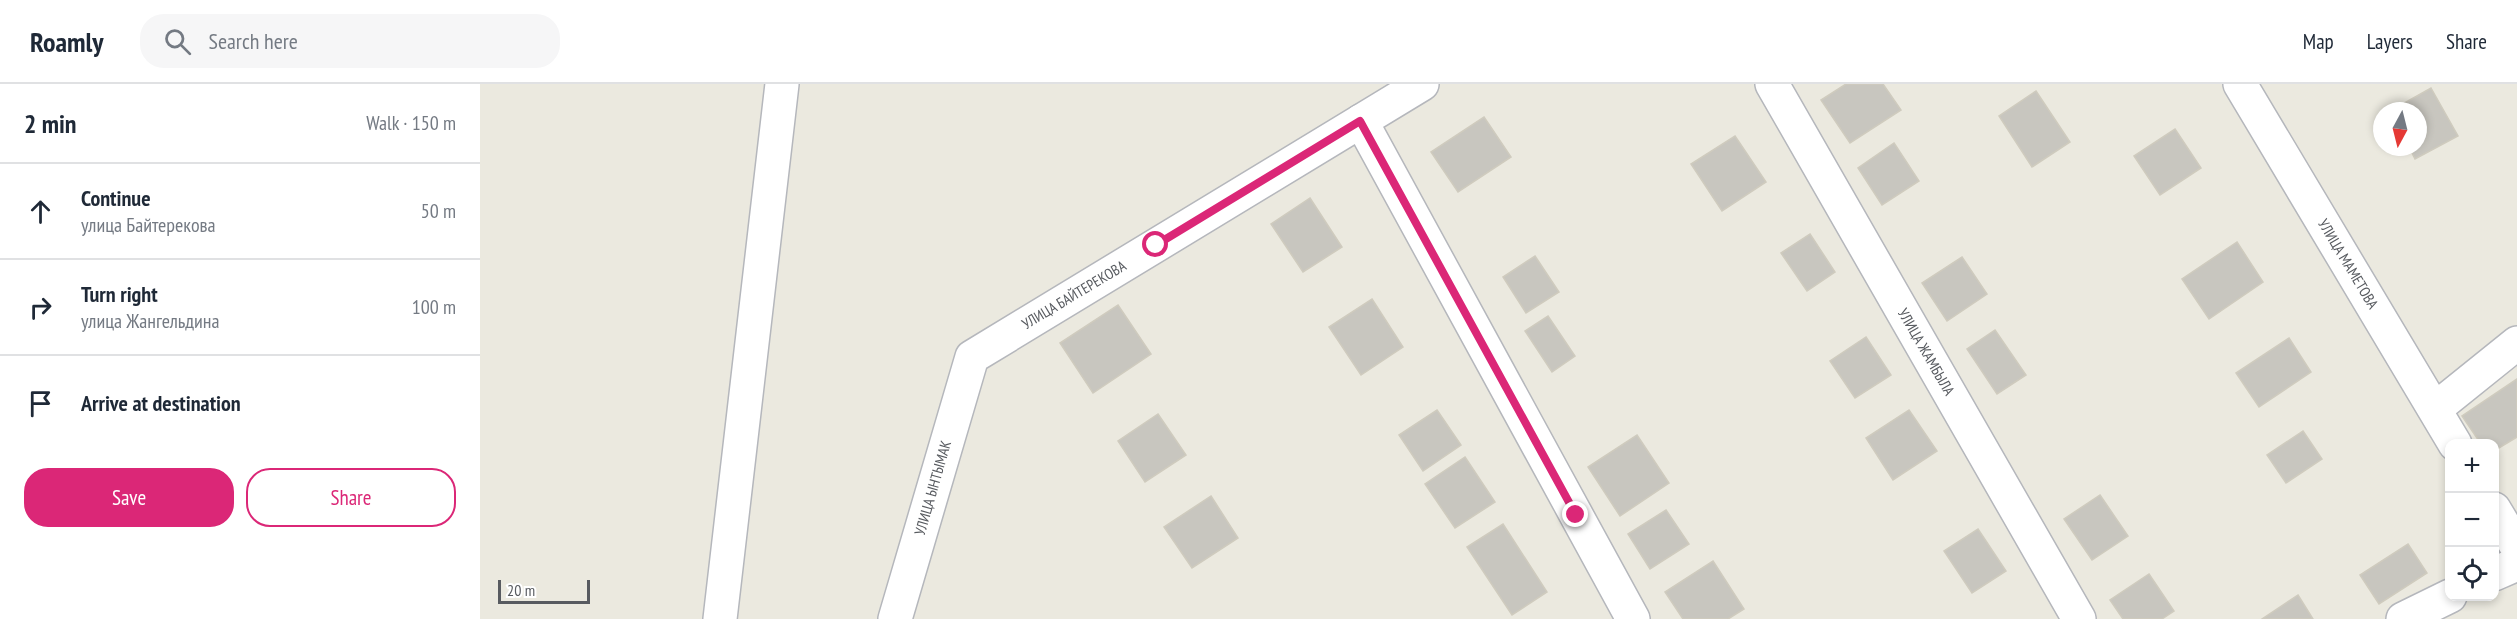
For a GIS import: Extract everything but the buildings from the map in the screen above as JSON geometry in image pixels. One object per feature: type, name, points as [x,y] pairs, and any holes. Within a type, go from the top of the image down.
[{"type":"street","points":[[720,619],[782,84]]},
{"type":"street","name":"УЛИЦА БАЙТЕРЕКОВА","points":[[972,357],[1422,84]]},
{"type":"street","name":"УЛИЦА ЖАМБЫЛА","points":[[1773,84],[2079,619]]},
{"type":"street","name":"УЛИЦА МАМЕТОВА","points":[[2240,84],[2452,439]]},
{"type":"street","points":[[1360,121],[1633,619]]},
{"type":"street","points":[[2435,409],[2517,343]]},
{"type":"street","name":"УЛИЦА ЫНТЫМАК","points":[[895,619],[972,357]]},
{"type":"street","points":[[2499,517],[2517,547]]},
{"type":"street","points":[[2499,572],[2517,564]]},
{"type":"street","points":[[2403,619],[2445,598]]},
{"type":"route","points":[[1156,245],[1360,121],[1576,515]]}]
